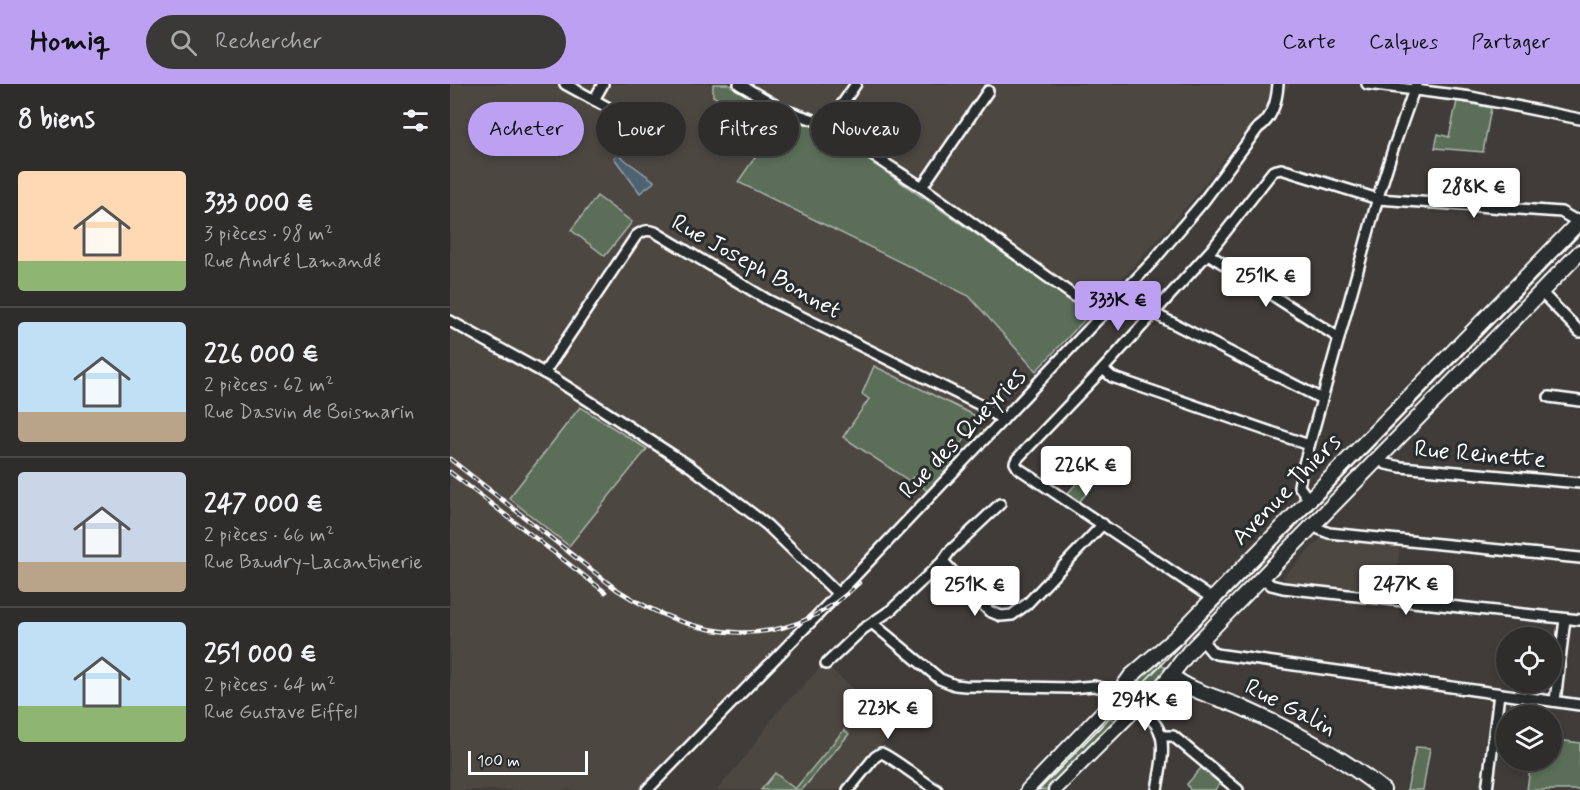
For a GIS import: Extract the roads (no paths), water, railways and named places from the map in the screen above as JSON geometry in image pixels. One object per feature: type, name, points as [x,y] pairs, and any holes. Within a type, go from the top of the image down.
[{"type":"main road","name":"Avenue Thiers","points":[[1125,703],[1131,676],[1155,656],[1213,598],[1579,222]]},
{"type":"main road","name":"Avenue Thiers","points":[[1125,703],[1171,671],[1580,252]]},
{"type":"main road","name":"Rue Galin","points":[[1155,656],[1167,658],[1171,671],[1182,683],[1286,728],[1321,747],[1383,790]]},
{"type":"street","points":[[565,84],[598,102]]},
{"type":"street","points":[[594,100],[603,84]]},
{"type":"street","points":[[740,84],[784,110],[811,119]]},
{"type":"street","points":[[844,102],[856,84]]},
{"type":"street","name":"Rue des Queyries","points":[[647,790],[838,594],[1102,316],[1184,226],[1258,128],[1263,125],[1276,99],[1278,84]]},
{"type":"street","points":[[1367,84],[1415,86],[1580,119]]},
{"type":"street","points":[[1309,500],[1299,486],[1309,446],[1378,198],[1415,86]]},
{"type":"street","points":[[922,187],[988,91]]},
{"type":"street","points":[[874,156],[922,187],[1102,316]]},
{"type":"street","points":[[1213,598],[1018,468],[1016,464],[1017,459],[1208,254],[1273,171],[1277,169],[1378,198],[1561,212],[1579,222]]},
{"type":"street","name":"Rue Joseph Bonnet","points":[[544,373],[636,236],[649,230],[768,300],[982,406],[1003,420]]},
{"type":"street","points":[[1208,254],[1339,338]]},
{"type":"street","points":[[1541,292],[1580,332]]},
{"type":"street","points":[[1153,313],[1322,399]]},
{"type":"street","points":[[452,322],[544,373],[693,468],[767,525],[838,594]]},
{"type":"street","points":[[1103,369],[1112,377],[1309,446]]},
{"type":"street","points":[[1549,397],[1580,401]]},
{"type":"street","name":"Rue Reinette","points":[[1378,459],[1386,464],[1401,467],[1580,483]]},
{"type":"street","points":[[826,664],[863,629],[891,610],[1000,504]]},
{"type":"street","points":[[943,561],[989,611],[1001,616],[1009,616],[1017,614],[1103,524]]},
{"type":"street","points":[[1315,524],[1319,529],[1329,533],[1580,558]]},
{"type":"street","points":[[1262,578],[1272,585],[1283,588],[1580,620]]},
{"type":"street","points":[[1555,701],[1565,618]]},
{"type":"street","points":[[872,623],[940,679],[955,685],[1070,688],[1094,686],[1102,688],[1154,723],[1162,736],[1157,790]]},
{"type":"street","points":[[1202,639],[1216,654],[1580,705]]},
{"type":"street","points":[[1487,790],[1499,694]]},
{"type":"street","name":"Avenue Thiers","points":[[1027,790],[1125,703]]},
{"type":"street","name":"Avenue Thiers","points":[[1055,790],[1125,703]]},
{"type":"street","points":[[1162,736],[1173,736],[1238,790]]},
{"type":"street","points":[[849,790],[875,757],[886,753],[895,762],[937,790]]},
{"type":"water","points":[[620,156],[654,181],[653,183],[640,193],[614,158]]},
{"type":"tram line","points":[[1039,790],[1580,234]]},
{"type":"railway","points":[[450,459],[616,589],[646,607],[677,620],[709,629],[740,632],[771,630],[801,622],[831,606],[859,583]]},
{"type":"railway","points":[[450,472],[605,592]]}]
